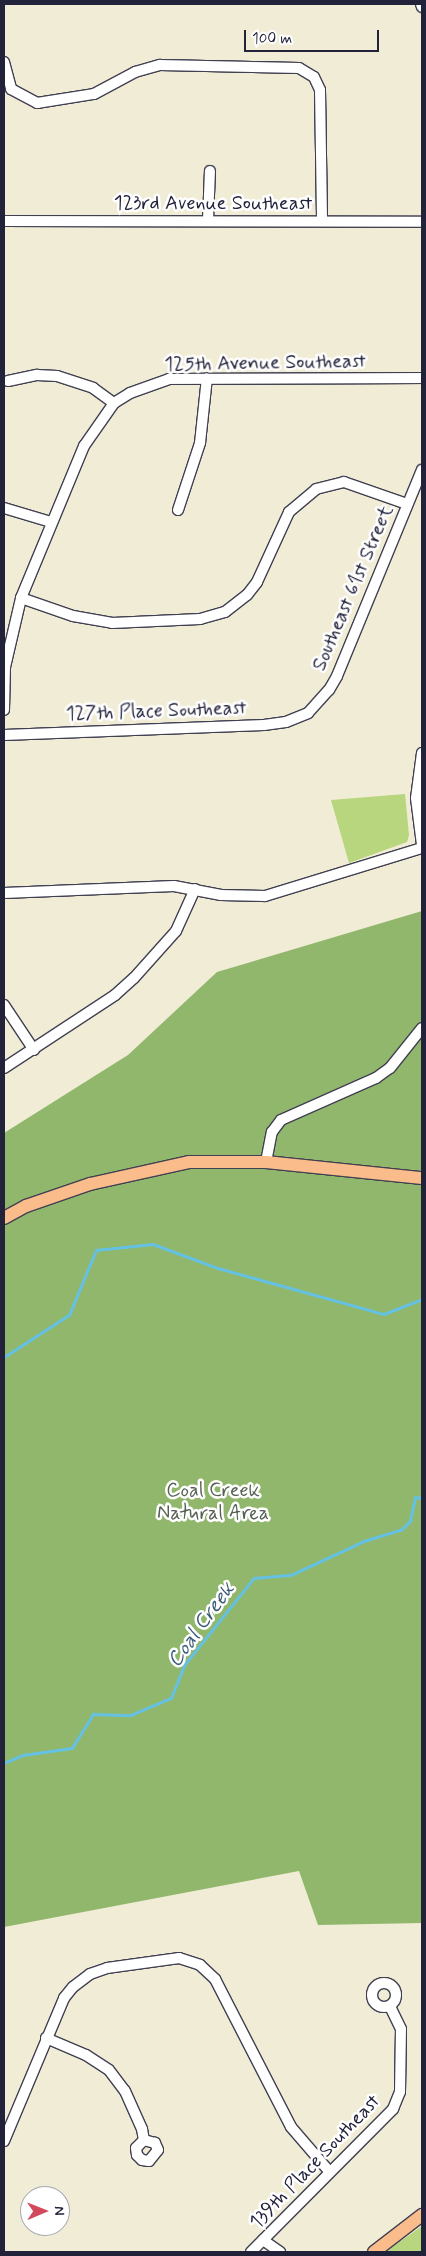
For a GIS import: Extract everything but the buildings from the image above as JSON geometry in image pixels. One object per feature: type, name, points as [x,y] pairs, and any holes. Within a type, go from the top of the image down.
[{"type":"main road","points":[[4,1218],[60,1193],[119,1175],[189,1162],[266,1162],[422,1178]]},
{"type":"main road","points":[[374,2252],[422,2215]]},
{"type":"street","points":[[4,62],[7,81],[15,93],[28,101],[46,103],[94,94],[135,72],[170,64],[285,65],[299,68],[314,78],[322,102],[322,221]]},
{"type":"street","points":[[208,220],[210,171]]},
{"type":"street","name":"123rd Avenue Southeast","points":[[4,221],[422,222]]},
{"type":"street","points":[[4,710],[5,667],[21,598],[84,446],[114,403],[93,388],[57,376],[37,375],[8,382]]},
{"type":"street","points":[[178,510],[200,443],[207,378]]},
{"type":"street","name":"125th Avenue Southeast","points":[[114,403],[130,393],[162,381],[207,378],[422,378]]},
{"type":"street","name":"Southeast 61st Street","points":[[308,713],[337,676],[422,470]]},
{"type":"street","points":[[21,598],[73,616],[112,623],[200,619],[225,612],[236,604],[257,582],[294,505],[316,489],[344,482],[407,504]]},
{"type":"street","points":[[4,508],[51,522]]},
{"type":"street","name":"127th Place Southeast","points":[[4,734],[264,725],[286,722],[308,713]]},
{"type":"street","points":[[4,893],[195,888],[221,895],[265,896],[422,846],[416,809],[422,753]]},
{"type":"street","points":[[4,1068],[115,995],[134,978],[176,931],[195,888]]},
{"type":"street","points":[[4,1005],[34,1050]]},
{"type":"street","points":[[266,1162],[272,1132],[281,1120],[376,1078],[390,1068],[422,1028]]},
{"type":"street","points":[[4,2140],[64,1998],[90,1974],[120,1965],[165,1958],[190,1960],[208,1970],[215,1978],[291,2127],[329,2171]]},
{"type":"street","name":"139th Place Southeast","points":[[251,2252],[329,2171],[383,2120],[398,2100],[402,2079],[401,2029],[390,2006]]},
{"type":"street","points":[[46,2038],[86,2055],[110,2070],[132,2105],[144,2140]]},
{"type":"street","points":[[263,2240],[280,2252]]},
{"type":"green space","points":[[405,794],[409,835],[407,842],[349,863],[331,800]]},
{"type":"green space","name":"Coal Creek Natural Area","points":[[422,911],[422,1923],[318,1925],[299,1871],[4,1927],[4,1133],[128,1055],[217,972]]},
{"type":"green space","points":[[422,2226],[422,2252],[387,2252],[391,2248]]},
{"type":"waterway","points":[[4,1357],[69,1315],[96,1250],[153,1244],[218,1268],[384,1314],[422,1299]]},
{"type":"waterway","name":"Coal Creek","points":[[4,1763],[23,1755],[72,1748],[93,1714],[131,1715],[171,1698],[185,1664],[254,1578],[291,1575],[364,1541],[401,1530],[410,1521],[415,1498],[422,1497]]}]
